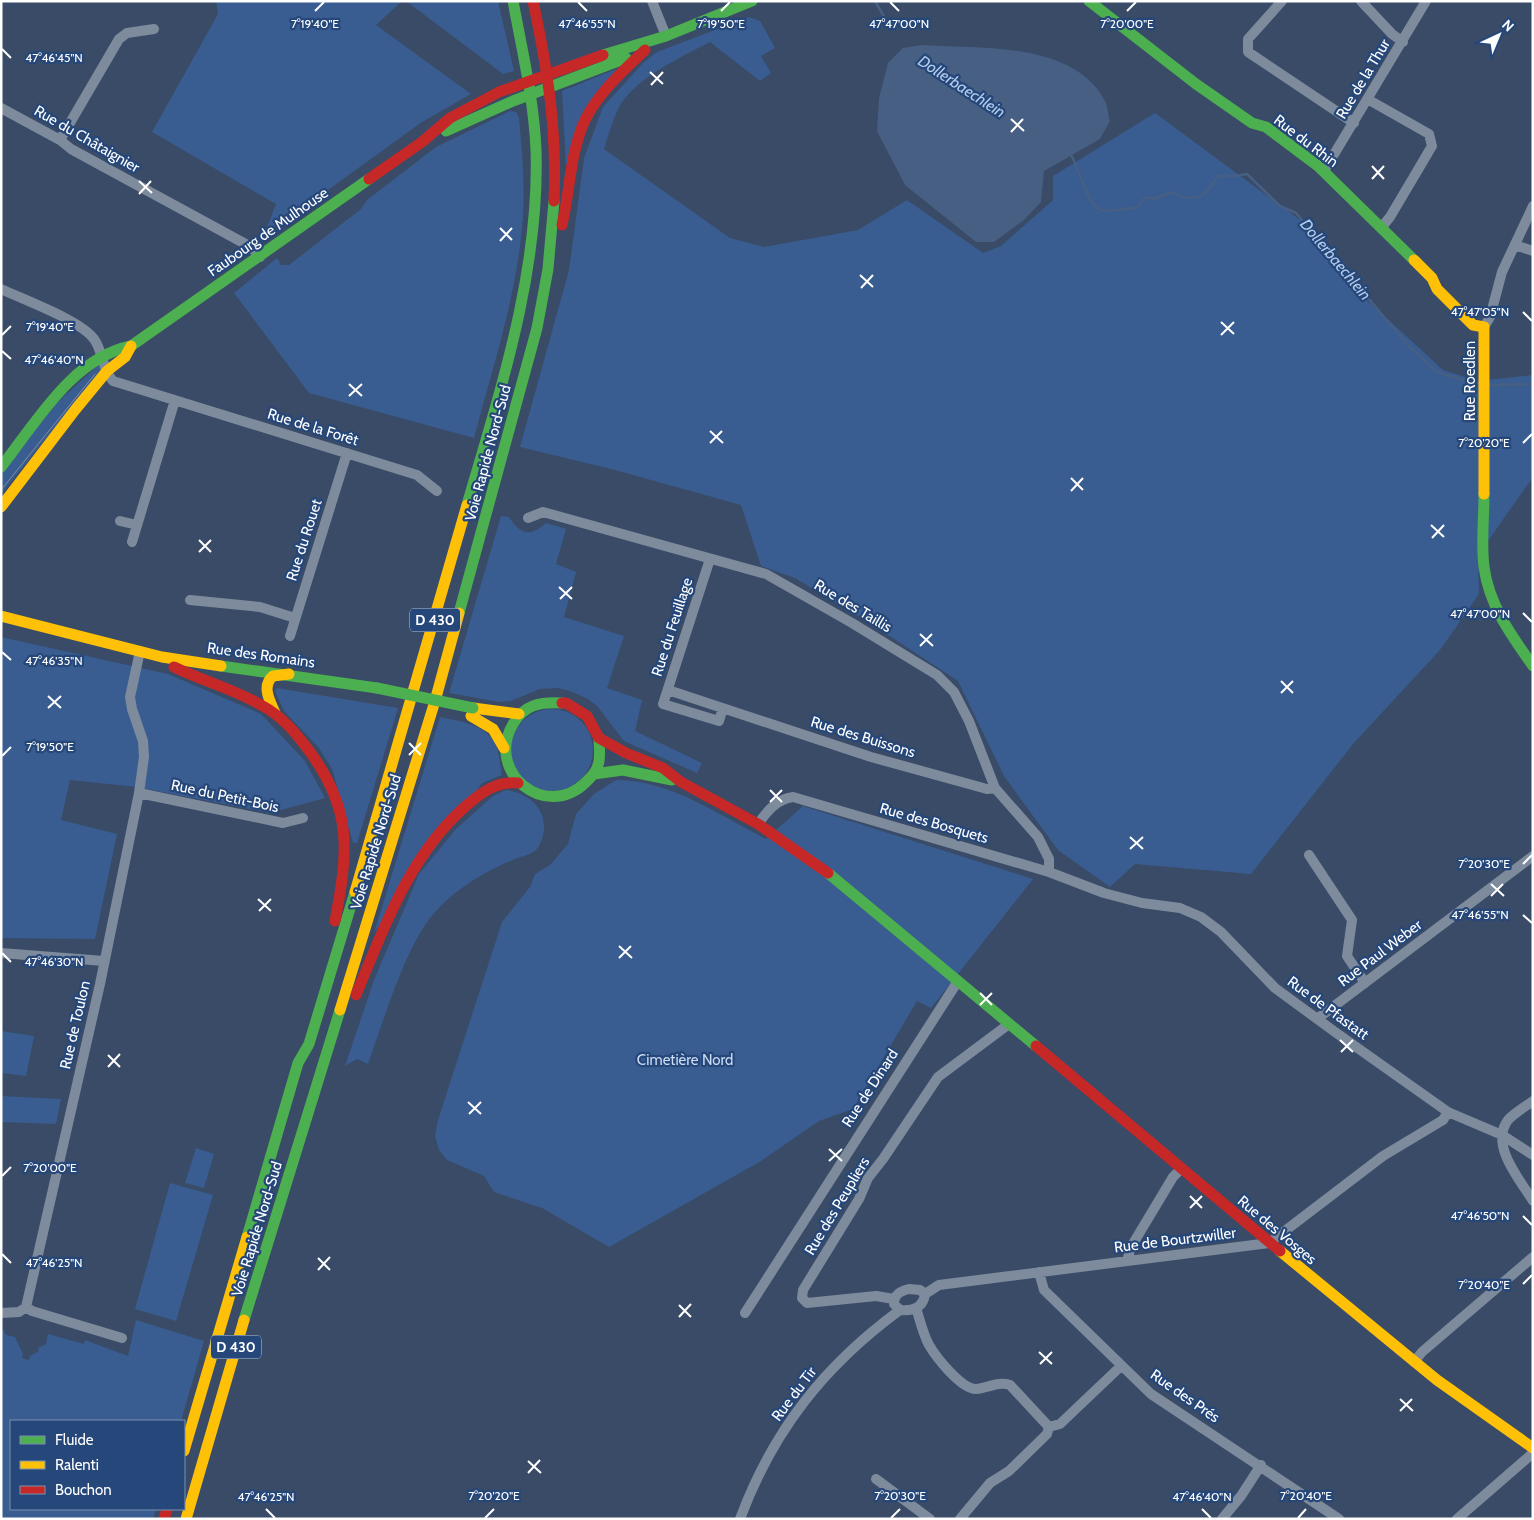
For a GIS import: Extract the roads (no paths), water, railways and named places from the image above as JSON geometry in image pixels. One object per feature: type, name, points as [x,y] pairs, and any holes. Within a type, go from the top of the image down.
[{"type":"main road","name":"D 430","points":[[513,1],[528,82]]},
{"type":"main road","name":"D 430","points":[[533,1],[549,76]]},
{"type":"main road","name":"Rue du Rhin","points":[[1089,1],[1196,84],[1252,123],[1266,128],[1324,171],[1432,278],[1437,289],[1472,325],[1484,327]]},
{"type":"main road","name":"Faubourg de Mulhouse","points":[[131,346],[422,142],[450,118],[473,105],[528,82],[644,41],[666,36],[750,2]]},
{"type":"main road","name":"Faubourg de Mulhouse","points":[[422,142],[500,106],[550,89],[645,50],[666,36]]},
{"type":"main road","points":[[547,282],[564,220],[577,146],[584,124],[604,92],[645,50]]},
{"type":"main road","name":"Voie Rapide Nord-Sud","points":[[186,1519],[218,1406],[435,701],[515,412],[547,282],[553,210],[555,144],[549,76]]},
{"type":"main road","name":"Voie Rapide Nord-Sud","points":[[185,1448],[298,1063],[309,1044],[412,703],[513,339],[527,277],[534,220],[536,169],[534,121],[528,82]]},
{"type":"main road","name":"Rue Roedlen","points":[[1484,327],[1486,376],[1484,565],[1487,588],[1494,608],[1533,666]]},
{"type":"main road","points":[[1,467],[54,400],[88,365],[102,355],[131,346]]},
{"type":"main road","points":[[1,506],[107,371],[124,357],[131,346]]},
{"type":"main road","name":"Rue des Romains","points":[[1,616],[174,667],[376,692]]},
{"type":"main road","name":"Rue des Romains","points":[[1,626],[139,656],[162,657],[289,674],[472,712],[519,714]]},
{"type":"main road","points":[[174,667],[198,679],[238,693],[275,713],[304,744],[337,796],[344,826],[345,851],[342,886],[334,924],[301,1036],[298,1063]]},
{"type":"main road","points":[[275,713],[267,694],[269,680],[273,676],[289,674]]},
{"type":"main road","points":[[594,774],[601,750],[599,738],[587,716],[566,703],[541,702],[519,714],[506,736],[504,748],[508,766],[518,782],[534,793],[552,797],[576,791],[594,774],[611,769],[635,770],[681,782]]},
{"type":"main road","name":"Rue des Romains","points":[[472,712],[493,729],[504,748]]},
{"type":"main road","points":[[599,738],[626,753],[663,768],[681,782]]},
{"type":"main road","points":[[322,1069],[343,1027],[376,948],[423,854],[460,809],[498,784],[509,781],[518,782]]},
{"type":"main road","name":"Rue des Vosges","points":[[681,782],[758,824],[840,882],[1269,1243],[1414,1362],[1533,1448]]},
{"type":"street","points":[[652,1],[666,36]]},
{"type":"street","points":[[1282,1],[1248,39],[1248,52],[1354,123]]},
{"type":"street","points":[[1361,1],[1392,34],[1403,42]]},
{"type":"street","name":"Rue de la Thur","points":[[1324,171],[1369,100],[1426,1]]},
{"type":"street","points":[[60,140],[119,39],[127,33],[154,29]]},
{"type":"street","points":[[1369,100],[1429,134],[1432,146],[1390,217],[1381,228]]},
{"type":"street","name":"Rue du Châtaignier","points":[[1,108],[251,247],[260,257]]},
{"type":"street","name":"Rue Roedlen","points":[[1484,327],[1490,317],[1502,272],[1533,206]]},
{"type":"street","points":[[1514,245],[1533,251]]},
{"type":"street","points":[[1,289],[77,324],[89,333],[102,355],[107,371]]},
{"type":"street","name":"Rue de la Forêt","points":[[107,371],[113,381],[120,384],[417,475],[437,491]]},
{"type":"street","points":[[132,542],[175,400]]},
{"type":"street","name":"Rue du Rouet","points":[[290,636],[347,453]]},
{"type":"street","name":"Rue des Taillis","points":[[528,518],[543,512],[766,574],[937,675],[954,692],[969,721],[996,788],[1038,837],[1049,859],[1050,872]]},
{"type":"street","points":[[120,521],[137,525]]},
{"type":"street","name":"Rue du Feuillage","points":[[710,559],[663,704],[719,721],[723,708]]},
{"type":"street","points":[[190,600],[260,607],[295,618]]},
{"type":"street","name":"Rue de Toulon","points":[[26,1307],[104,961],[139,793],[144,757],[143,742],[130,697],[139,656]]},
{"type":"street","name":"Rue des Buissons","points":[[668,690],[871,757],[988,789],[996,788]]},
{"type":"street","name":"Rue du Petit-Bois","points":[[139,793],[282,824],[303,818]]},
{"type":"street","name":"Rue des Bosquets","points":[[758,824],[784,798],[793,797],[1050,872],[1110,895]]},
{"type":"street","points":[[1309,855],[1352,920],[1347,956],[1365,983]]},
{"type":"street","name":"Rue Paul Weber","points":[[1317,1019],[1533,856]]},
{"type":"street","name":"Rue de Pfastatt","points":[[1110,895],[1142,903],[1180,908],[1201,917],[1221,932],[1275,988],[1317,1019],[1448,1112],[1502,1135],[1533,1154]]},
{"type":"street","points":[[1,953],[104,961]]},
{"type":"street","name":"Rue de Dinard","points":[[745,1313],[958,981]]},
{"type":"street","name":"Rue des Peupliers","points":[[894,1299],[876,1296],[807,1303],[802,1298],[803,1290],[859,1199],[868,1178],[883,1160],[938,1077],[1002,1032],[1009,1024]]},
{"type":"street","points":[[1533,1101],[1507,1121],[1502,1135],[1504,1154],[1533,1202]]},
{"type":"street","points":[[1269,1243],[1383,1156],[1444,1120],[1448,1112]]},
{"type":"street","points":[[1127,1261],[1131,1247],[1173,1177],[1181,1169]]},
{"type":"street","name":"Rue de Bourtzwiller","points":[[925,1294],[939,1285],[1269,1243]]},
{"type":"street","points":[[1414,1362],[1422,1352],[1533,1257]]},
{"type":"street","name":"Rue des Prés","points":[[1039,1272],[1044,1290],[1152,1394],[1261,1465],[1338,1519]]},
{"type":"street","points":[[909,1289],[920,1290],[925,1294],[924,1302],[916,1308],[900,1310],[894,1304],[894,1299],[900,1291],[909,1289]]},
{"type":"street","points":[[1,1313],[19,1312],[26,1307],[32,1311],[122,1338]]},
{"type":"street","points":[[916,1308],[928,1344],[951,1372],[965,1385],[975,1389],[1002,1383],[1010,1385],[1049,1427]]},
{"type":"street","name":"Rue du Tir","points":[[740,1519],[751,1489],[774,1446],[797,1410],[850,1349],[900,1310]]},
{"type":"street","points":[[1049,1427],[1060,1424],[1121,1366]]},
{"type":"street","points":[[960,1519],[990,1483],[1009,1471],[1047,1434],[1049,1427]]},
{"type":"street","points":[[1457,1519],[1533,1453]]},
{"type":"street","points":[[1222,1519],[1241,1496],[1261,1465]]},
{"type":"street","points":[[876,1479],[930,1519]]},
{"type":"water","points":[[922,45],[996,49],[1047,57],[1070,67],[1089,80],[1106,104],[1110,121],[1100,139],[1044,171],[1041,202],[1024,220],[994,242],[976,242],[905,185],[877,131],[879,98],[888,63],[903,48]]},
{"type":"waterway","name":"Dollerbaechlein","points":[[875,1],[886,20]]},
{"type":"waterway","name":"Dollerbaechlein","points":[[1071,155],[1092,202],[1102,210],[1135,208],[1139,206],[1143,199],[1149,197],[1154,199],[1172,192],[1186,198],[1196,198],[1205,193],[1219,176],[1247,174],[1280,206],[1296,213],[1407,344],[1437,372],[1479,385]]},
{"type":"waterway","name":"Dollerbaechlein","points":[[1489,385],[1533,384]]},
{"type":"tram line","points":[[1,490],[95,374]]},
{"type":"park label","name":"Cimetière Nord","points":[[685,1060]]}]
